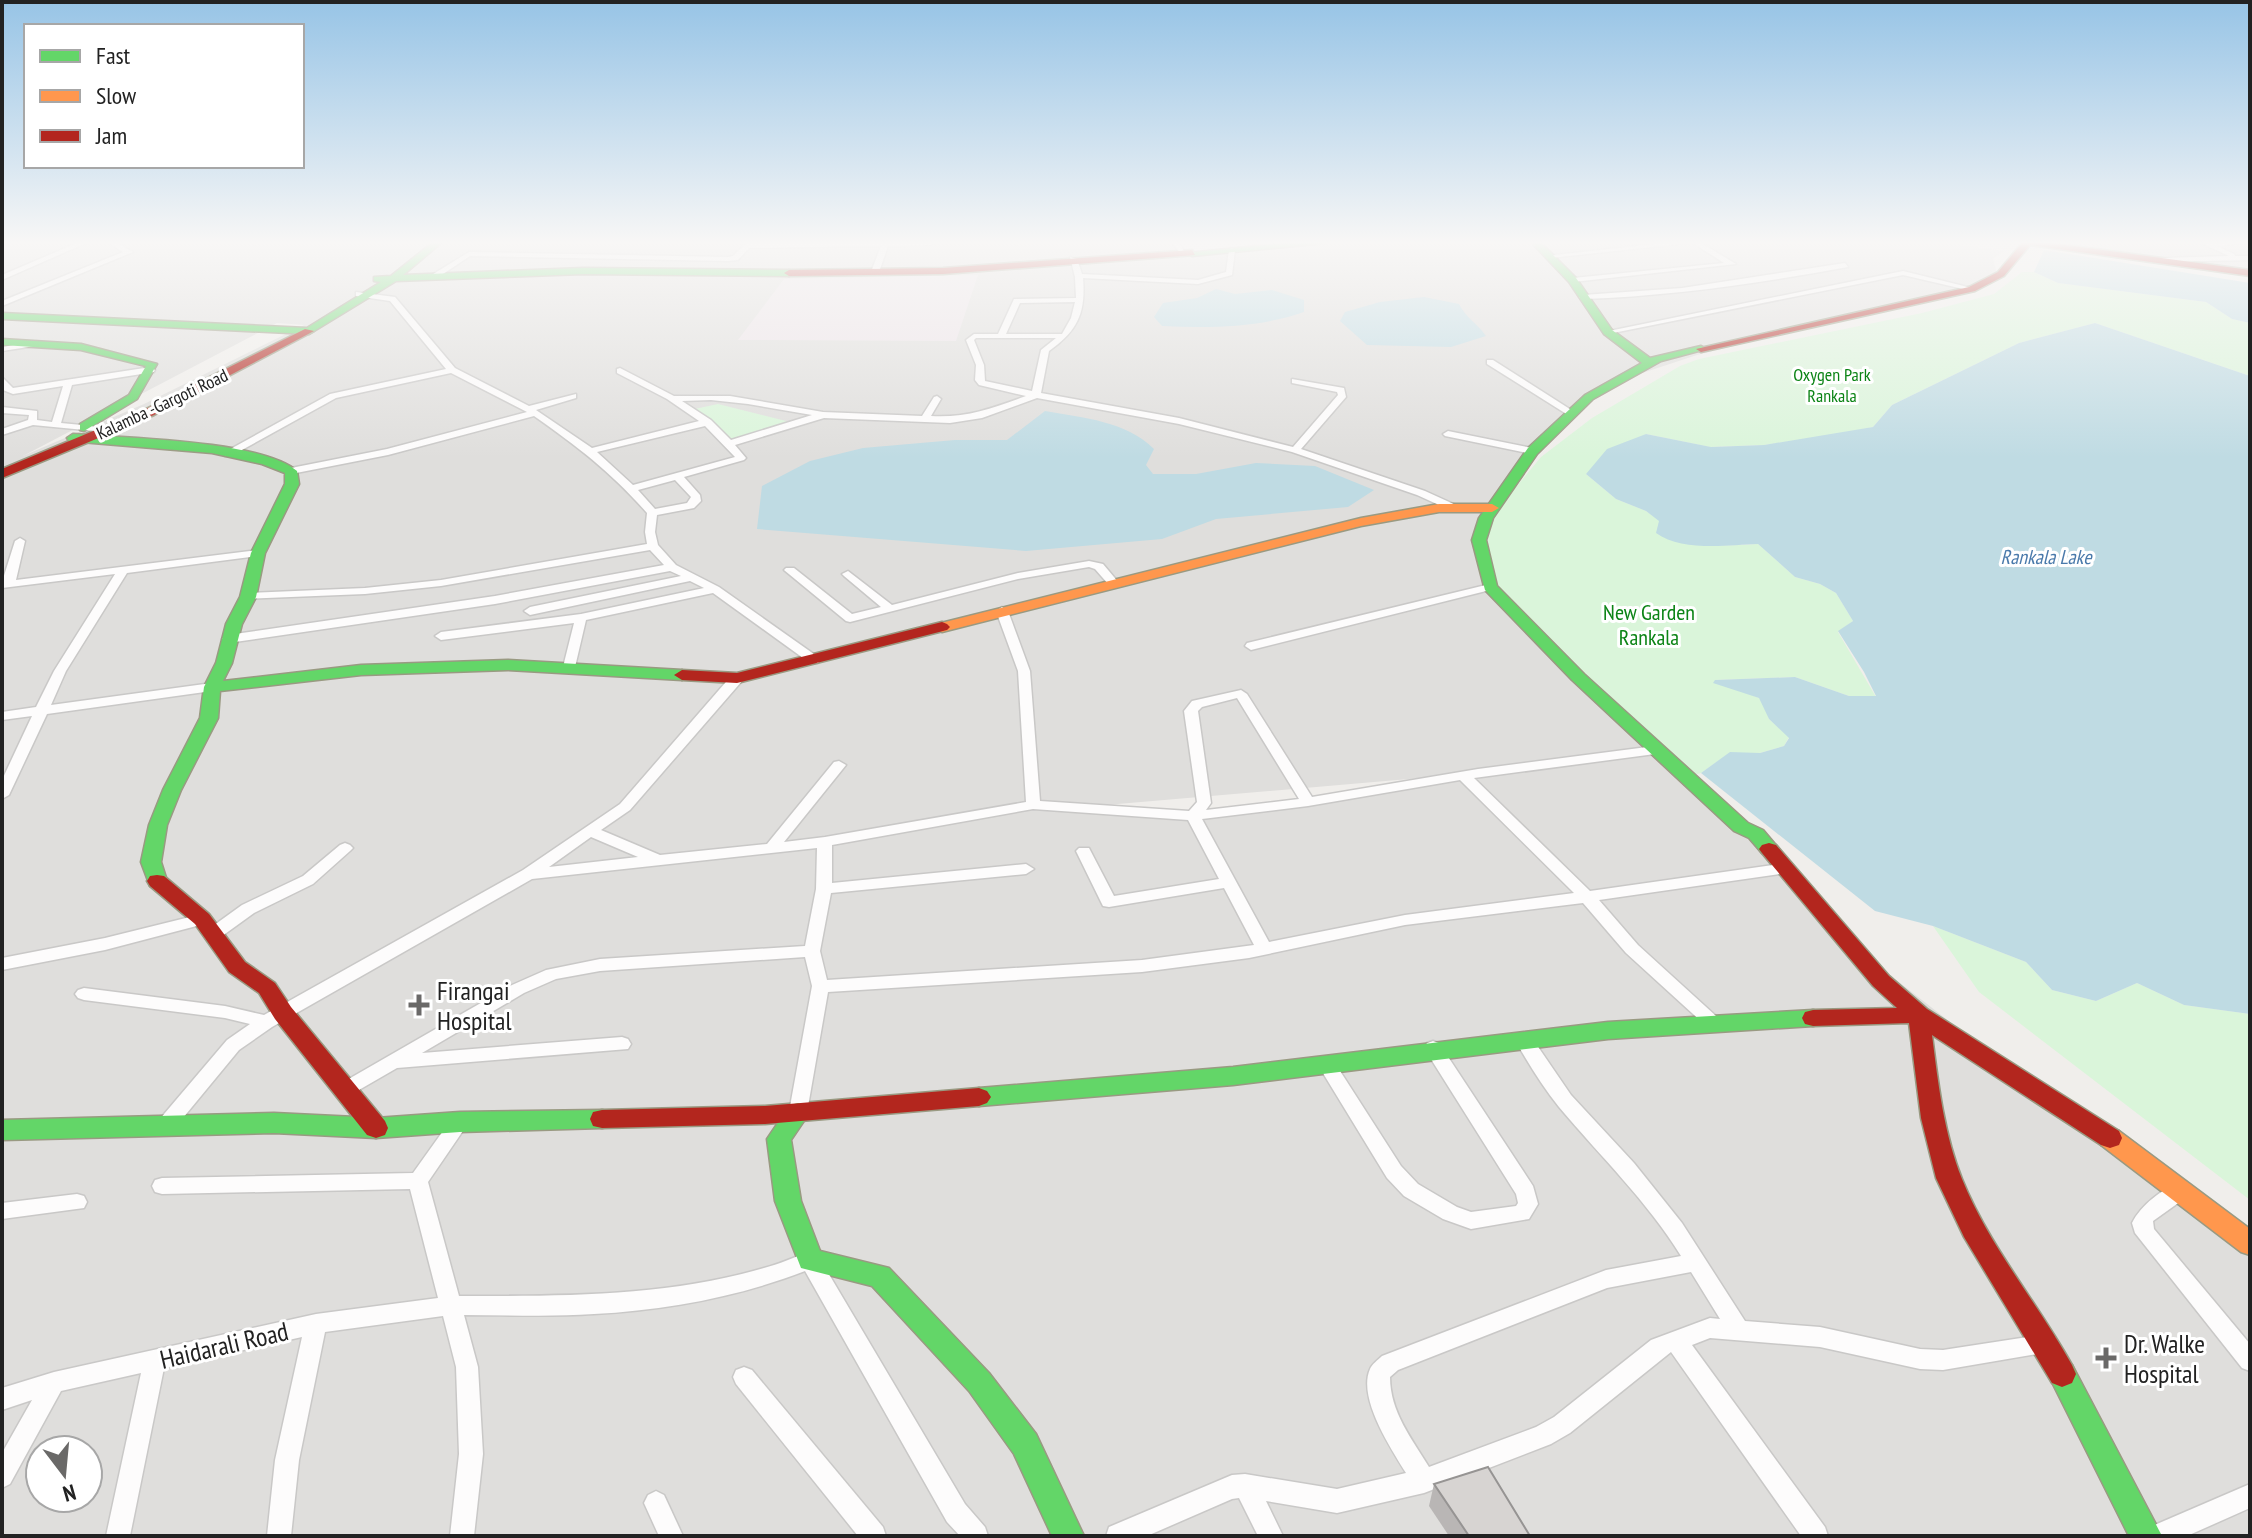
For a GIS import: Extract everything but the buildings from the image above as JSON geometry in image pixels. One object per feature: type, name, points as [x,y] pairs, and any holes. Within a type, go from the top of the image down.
[{"type":"main road","points":[[19,315],[307,328]]},
{"type":"main road","name":"Kalamba -Gargoti Road","points":[[2,466],[84,433],[150,412],[328,315]]},
{"type":"main road","points":[[1596,315],[1608,332],[1650,363]]},
{"type":"main road","points":[[1852,315],[1726,342],[1650,363],[1589,397],[1532,451],[1492,508],[1479,540],[1490,587],[1655,750],[1741,827],[1756,834],[1881,981],[1919,1015],[2110,1138],[2250,1244]]},
{"type":"main road","points":[[2,342],[81,347],[152,364],[133,397],[84,433]]},
{"type":"main road","name":"Kalamba -Gargoti Road","points":[[2,474],[84,433]]},
{"type":"main road","points":[[84,433],[276,462],[291,471],[292,484],[258,553],[248,597],[228,639],[224,663],[212,687],[209,718],[172,790],[158,825],[151,862],[157,881],[207,927],[237,967],[267,988],[283,1013],[376,1128]]},
{"type":"main road","points":[[212,687],[361,670],[508,665],[737,678],[1361,522],[1454,508],[1492,508]]},
{"type":"main road","points":[[2,1130],[274,1123],[376,1128],[460,1122],[798,1112],[1327,1065],[1433,1048],[1591,1030],[1710,1020],[1919,1015]]},
{"type":"main road","points":[[1919,1015],[1928,1092],[1949,1177],[1983,1245],[2047,1344],[2146,1536]]},
{"type":"main road","points":[[798,1112],[779,1139],[782,1181],[795,1232],[810,1260],[880,1276],[970,1371],[1025,1444],[1068,1536]]},
{"type":"street","points":[[405,315],[452,370],[532,411],[590,451],[631,489],[652,513],[653,546],[672,567],[715,589],[814,660]]},
{"type":"street","points":[[1001,335],[1011,315]]},
{"type":"street","points":[[1036,395],[1045,350],[1065,336],[1076,315]]},
{"type":"street","points":[[1608,332],[1694,315]]},
{"type":"street","points":[[1065,336],[984,334],[970,340],[980,365],[979,380],[1036,395],[1179,421],[1295,450],[1421,493],[1454,508]]},
{"type":"street","points":[[2,349],[36,343]]},
{"type":"street","points":[[1490,362],[1571,413]]},
{"type":"street","points":[[2,380],[7,390],[13,391],[151,370]]},
{"type":"street","points":[[228,454],[333,396],[452,370]]},
{"type":"street","points":[[620,371],[708,422],[741,458],[631,489]]},
{"type":"street","points":[[1295,381],[1335,387],[1343,395],[1295,450]]},
{"type":"street","points":[[56,425],[68,383]]},
{"type":"street","points":[[673,399],[707,397],[752,401],[823,415],[924,420],[979,416],[1036,395]]},
{"type":"street","points":[[291,471],[399,449],[532,411],[573,396]]},
{"type":"street","points":[[924,420],[937,399]]},
{"type":"street","points":[[2,410],[34,413],[32,422]]},
{"type":"street","points":[[728,444],[823,415]]},
{"type":"street","points":[[2,432],[32,422],[84,433]]},
{"type":"street","points":[[590,451],[708,422]]},
{"type":"street","points":[[1448,434],[1532,451]]},
{"type":"street","points":[[652,513],[690,506],[696,501],[678,477]]},
{"type":"street","points":[[20,541],[5,584],[258,553]]},
{"type":"street","points":[[248,597],[365,591],[441,583],[653,546]]},
{"type":"street","points":[[790,570],[850,618],[1018,576],[1089,564],[1099,566],[1113,583]]},
{"type":"street","points":[[228,639],[495,600],[672,567]]},
{"type":"street","points":[[2,795],[60,671],[124,569]]},
{"type":"street","points":[[848,574],[890,609]]},
{"type":"street","points":[[530,611],[693,577]]},
{"type":"street","points":[[1251,646],[1490,587]]},
{"type":"street","points":[[441,636],[581,618],[715,589]]},
{"type":"street","points":[[1002,611],[1024,671],[1033,805]]},
{"type":"street","points":[[569,667],[581,618]]},
{"type":"street","points":[[166,1125],[233,1045],[266,1022],[528,874],[625,807],[737,678]]},
{"type":"street","points":[[2,716],[212,687]]},
{"type":"street","points":[[1193,816],[1204,803],[1191,711],[1197,704],[1241,694],[1308,802]]},
{"type":"street","points":[[528,874],[825,842],[1033,805],[1193,816],[1308,802],[1464,776],[1655,750]]},
{"type":"street","points":[[772,847],[839,765]]},
{"type":"street","points":[[1464,776],[1587,897],[1632,949],[1710,1020]]},
{"type":"street","points":[[1193,816],[1264,949]]},
{"type":"street","points":[[590,831],[658,860]]},
{"type":"street","points":[[798,1112],[820,986],[812,951],[824,889],[825,842]]},
{"type":"street","points":[[2,964],[207,927],[308,880],[345,848]]},
{"type":"street","points":[[1084,851],[1109,902],[1229,882]]},
{"type":"street","points":[[820,986],[1142,966],[1264,949],[1405,920],[1787,868]]},
{"type":"street","points":[[824,889],[1026,869]]},
{"type":"street","points":[[346,1089],[518,989],[552,974],[600,965],[812,951]]},
{"type":"street","points":[[84,994],[225,1012],[266,1022]]},
{"type":"street","points":[[1524,1040],[1564,1100],[1627,1169],[1697,1262],[1737,1328]]},
{"type":"street","points":[[392,1062],[622,1044]]},
{"type":"street","points":[[1327,1065],[1394,1172],[1411,1190],[1450,1213],[1471,1221],[1522,1213],[1528,1204],[1526,1192],[1433,1048]]},
{"type":"street","points":[[460,1122],[418,1181],[467,1367],[471,1454],[462,1536]]},
{"type":"street","points":[[162,1186],[418,1181]]},
{"type":"street","points":[[2181,1190],[2146,1215],[2142,1223],[2145,1233],[2250,1361]]},
{"type":"street","points":[[2,1211],[77,1202]]},
{"type":"street","points":[[810,1260],[956,1513],[976,1536]]},
{"type":"street","name":"Haidarali Road","points":[[2,1399],[54,1382],[316,1324],[449,1306],[594,1305],[703,1292],[766,1277],[810,1260]]},
{"type":"street","points":[[1424,1481],[1385,1413],[1377,1389],[1379,1373],[1390,1363],[1606,1279],[1697,1262]]},
{"type":"street","points":[[279,1536],[287,1460],[316,1324]]},
{"type":"street","points":[[1118,1536],[1232,1487],[1245,1486],[1337,1501],[1424,1481],[1543,1436],[1659,1347],[1710,1328],[1820,1337],[1920,1359],[1943,1360],[2047,1344]]},
{"type":"street","points":[[1676,1341],[1816,1536]]},
{"type":"street","points":[[118,1536],[155,1360]]},
{"type":"street","points":[[744,1377],[874,1536]]},
{"type":"street","points":[[2,1476],[54,1382]]},
{"type":"street","points":[[1245,1486],[1271,1536]]},
{"type":"street","points":[[2159,1536],[2250,1496]]},
{"type":"street","points":[[656,1503],[671,1536]]},
{"type":"shaded area","points":[[2,315],[1859,315],[1697,355],[1621,380],[1571,413],[1498,501],[1700,789],[1819,912],[1895,979],[2250,1256],[2250,1536],[2,1536]],"holes":[[[277,323],[304,325],[144,404],[23,456]],[[1478,773],[1190,816],[1071,808]]]},
{"type":"shaded area","points":[[757,315],[965,315],[956,341],[738,340]]},
{"type":"green space","name":"New Garden Rankala","points":[[1913,315],[2226,315],[2250,323],[2250,376],[2095,323],[2019,343],[1892,405],[1873,427],[1764,445],[1710,447],[1646,434],[1586,474],[1616,499],[1646,511],[1660,521],[1657,533],[1669,538],[1694,544],[1758,544],[1795,577],[1820,584],[1836,593],[1853,621],[1838,632],[1876,697],[1849,696],[1795,677],[1715,680],[1759,698],[1765,704],[1769,719],[1789,737],[1784,746],[1760,753],[1730,753],[1701,773],[1686,777],[1490,587],[1486,518],[1501,505],[1541,457],[1592,418],[1680,366],[1699,359]]},
{"type":"green space","points":[[718,404],[790,422],[728,444],[690,410]]},
{"type":"green space","points":[[1933,926],[2026,962],[2052,990],[2096,1001],[2137,983],[2184,1005],[2250,1014],[2250,1200],[1979,992]]},
{"type":"water","points":[[1295,315],[1252,324],[1216,327],[1162,326],[1154,317]]},
{"type":"water","points":[[1343,315],[1467,315],[1486,336],[1451,347],[1367,345],[1340,321]]},
{"type":"water","points":[[2226,315],[2250,315],[2250,323]]},
{"type":"water","name":"Rankala Lake","points":[[2095,323],[2250,376],[2250,1014],[2184,1005],[2137,983],[2096,1001],[2052,990],[2026,962],[1933,926],[1875,911],[1701,773],[1730,752],[1760,753],[1784,746],[1789,738],[1769,719],[1759,698],[1713,683],[1715,680],[1795,677],[1849,696],[1876,696],[1838,631],[1853,621],[1836,593],[1820,584],[1795,577],[1758,544],[1706,546],[1667,539],[1656,533],[1659,521],[1646,511],[1616,499],[1586,474],[1607,449],[1646,434],[1711,447],[1764,445],[1873,427],[1892,405],[2019,343]]},
{"type":"water","points":[[1045,411],[1104,422],[1131,432],[1154,449],[1146,465],[1153,474],[1196,474],[1256,463],[1315,466],[1374,490],[1348,507],[1216,519],[1162,539],[1026,551],[757,529],[762,486],[810,461],[863,448],[955,440],[1007,440]]},
{"type":"traffic: fast","points":[[2,316],[309,331],[335,315]]},
{"type":"traffic: fast","points":[[1596,315],[1608,332],[1650,363]]},
{"type":"traffic: fast","points":[[2,342],[81,347],[152,364],[133,397],[84,427]]},
{"type":"traffic: fast","points":[[1701,349],[1657,359],[1589,397],[1532,451],[1486,518],[1479,540],[1490,587],[1578,677],[1741,827],[1756,834],[1769,849]]},
{"type":"traffic: fast","points":[[73,438],[212,449],[240,454],[291,471],[292,484],[258,553],[248,597],[234,624],[224,663],[212,687],[209,718],[172,790],[158,825],[151,862],[157,881]]},
{"type":"traffic: fast","points":[[212,687],[361,670],[508,665],[682,675]]},
{"type":"traffic: fast","points":[[979,1097],[1233,1076],[1608,1031],[1813,1018]]},
{"type":"traffic: fast","points":[[798,1112],[779,1139],[788,1201],[810,1260],[880,1276],[979,1382],[1025,1444],[1068,1536]]},
{"type":"traffic: fast","points":[[2,1130],[274,1123],[376,1128],[460,1122],[602,1119]]},
{"type":"traffic: fast","points":[[2062,1374],[2146,1536]]},
{"type":"traffic: slow","points":[[942,627],[1361,522],[1439,508],[1492,508]]},
{"type":"traffic: slow","points":[[2110,1138],[2250,1244]]},
{"type":"traffic: jam","points":[[1701,349],[1856,315]]},
{"type":"traffic: jam","points":[[2,474],[150,412],[309,331]]},
{"type":"traffic: jam","points":[[682,675],[737,678],[942,627]]},
{"type":"traffic: jam","points":[[1769,849],[1881,981],[1919,1015],[2110,1138]]},
{"type":"traffic: jam","points":[[157,881],[202,919],[237,967],[267,988],[283,1013],[376,1128]]},
{"type":"traffic: jam","points":[[1813,1018],[1919,1015],[1933,1118],[1949,1178],[1973,1229],[2062,1374]]},
{"type":"traffic: jam","points":[[602,1119],[765,1115],[979,1097]]},
{"type":"place","name":"Firangai Hospital","points":[[419,1005]]},
{"type":"place","name":"Dr. Walke Hospital","points":[[2106,1358]]},
{"type":"park label","name":"Oxygen Park Rankala","points":[[1832,384]]}]
